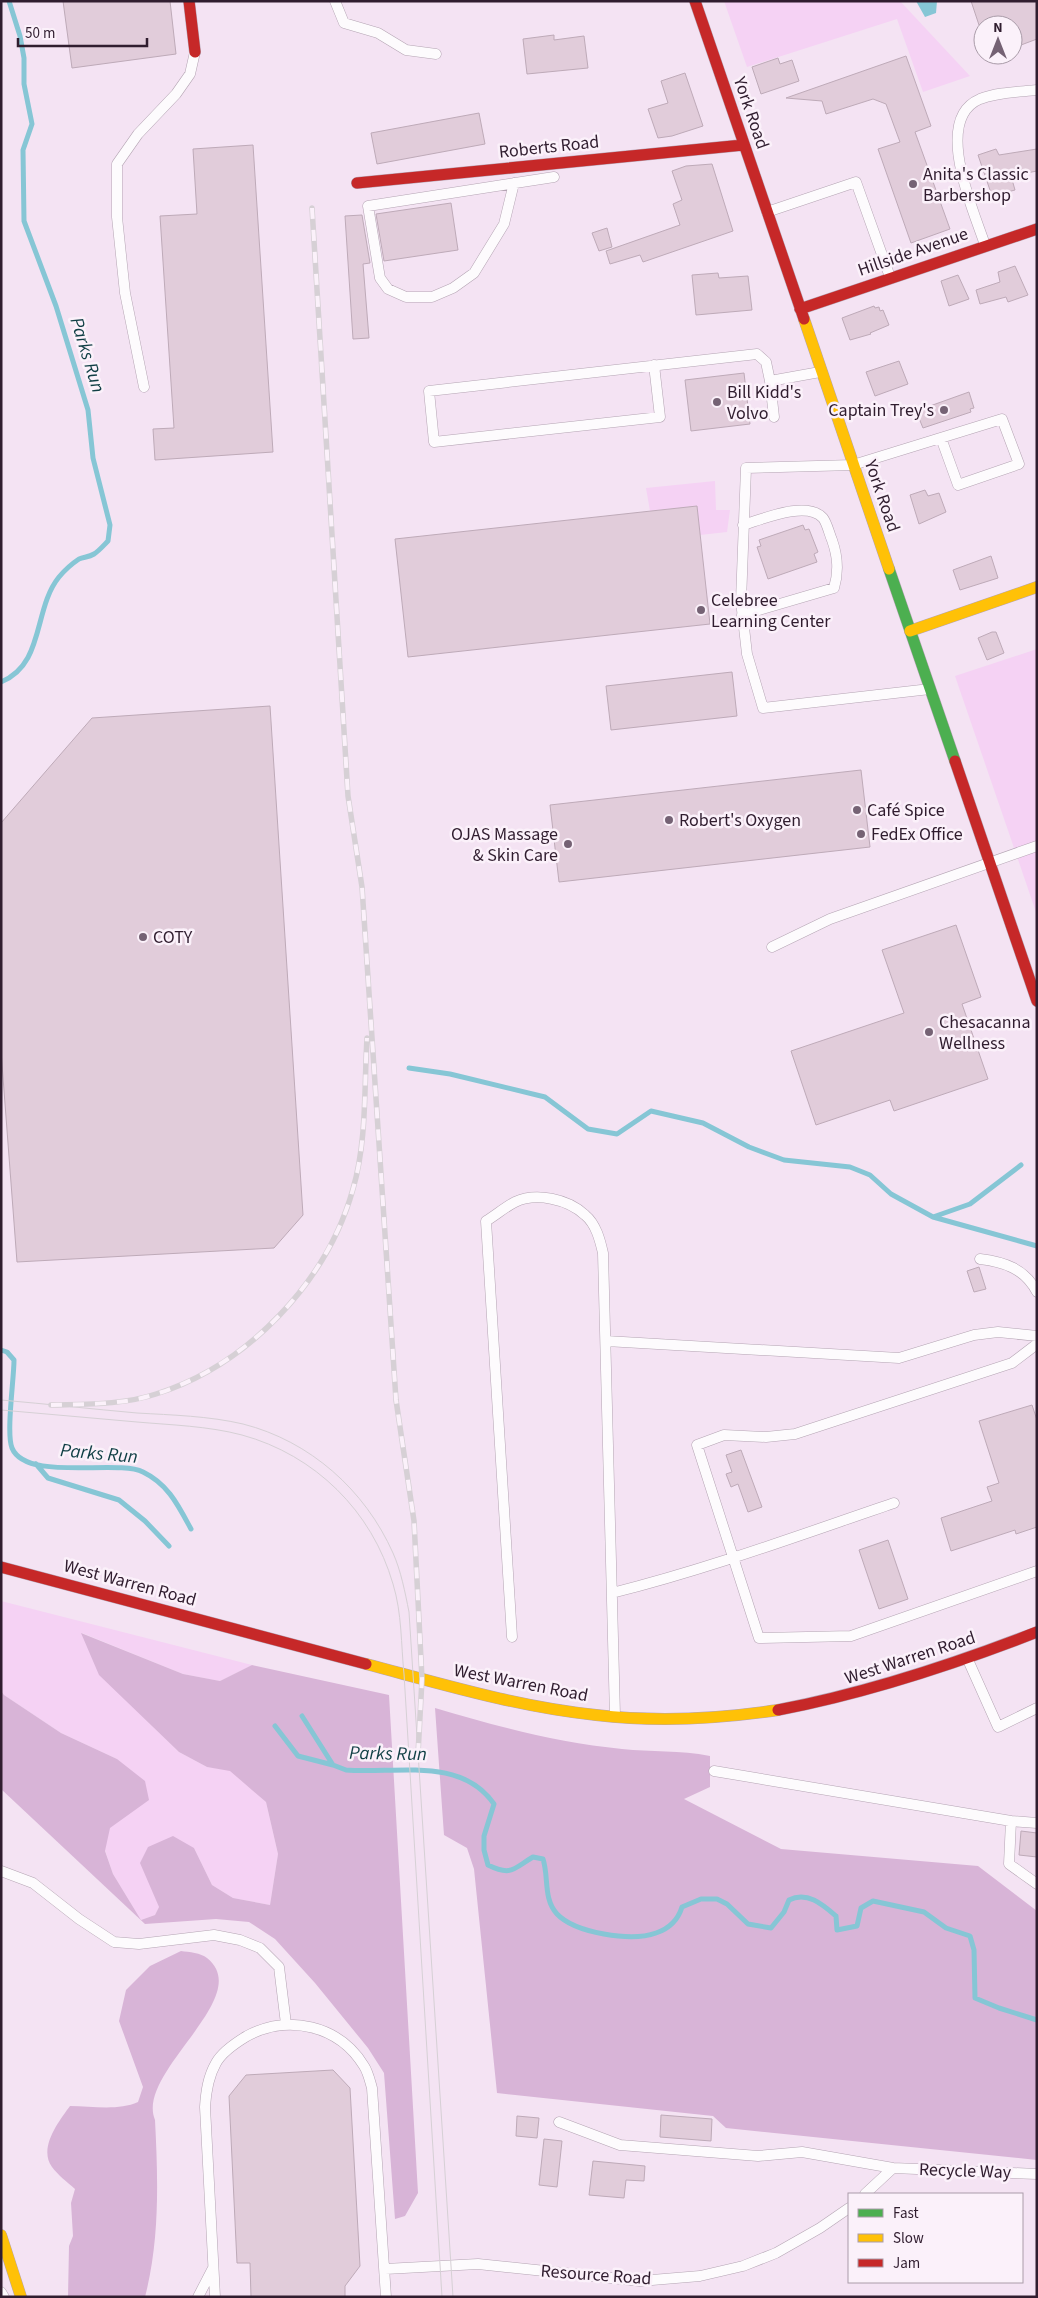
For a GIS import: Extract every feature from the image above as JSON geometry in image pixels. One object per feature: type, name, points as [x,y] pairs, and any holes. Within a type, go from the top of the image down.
[{"type":"main road","points":[[189,1],[195,52]]},
{"type":"main road","name":"York Road","points":[[695,1],[1037,1001]]},
{"type":"main road","name":"Roberts Road","points":[[357,183],[744,145]]},
{"type":"main road","name":"Hillside Avenue","points":[[800,309],[1037,229]]},
{"type":"main road","points":[[910,631],[1037,587]]},
{"type":"main road","name":"West Warren Road","points":[[1,1567],[471,1692],[544,1708],[615,1717],[707,1718],[790,1709],[877,1689],[968,1660],[1037,1632]]},
{"type":"main road","points":[[1,2235],[21,2297]]},
{"type":"lane","points":[[335,1],[339,17],[344,23],[378,33],[406,50],[436,54]]},
{"type":"lane","points":[[144,387],[125,293],[117,217],[117,164],[138,134],[176,94],[190,74],[195,52]]},
{"type":"lane","points":[[985,246],[957,155],[959,124],[966,109],[978,100],[998,93],[1037,90]]},
{"type":"lane","points":[[582,172],[589,170],[597,160]]},
{"type":"lane","points":[[514,183],[504,224],[474,273],[454,288],[432,297],[406,297],[388,289],[380,278],[368,206],[562,175]]},
{"type":"lane","points":[[766,213],[856,182],[890,279]]},
{"type":"lane","points":[[654,365],[660,417],[434,442],[429,391],[654,365],[757,354],[766,362],[774,417]]},
{"type":"lane","points":[[770,381],[821,372]]},
{"type":"lane","points":[[930,689],[762,708],[747,654],[740,580],[746,468],[854,465],[1002,419],[1019,464],[958,485],[941,438]]},
{"type":"lane","points":[[742,615],[834,588],[837,576],[835,548],[824,519],[816,513],[794,510],[743,525]]},
{"type":"lane","points":[[772,948],[830,920],[1037,846]]},
{"type":"lane","points":[[512,1637],[486,1222],[516,1202],[531,1198],[546,1198],[567,1204],[586,1215],[598,1235],[603,1253],[615,1717]]},
{"type":"lane","points":[[980,1259],[1012,1266],[1024,1274],[1037,1292]]},
{"type":"lane","points":[[606,1341],[899,1358],[974,1335],[998,1332],[1037,1336]]},
{"type":"lane","points":[[1037,1344],[1012,1362],[795,1434],[766,1437],[724,1435],[696,1445],[759,1638],[851,1636],[1037,1571]]},
{"type":"lane","points":[[612,1592],[680,1576],[734,1559],[894,1503]]},
{"type":"lane","points":[[968,1660],[998,1727],[1037,1708]]},
{"type":"lane","points":[[714,1771],[1011,1821],[1037,1823]]},
{"type":"lane","points":[[1011,1821],[1009,1864],[1037,1884]]},
{"type":"lane","points":[[1,1870],[33,1883],[79,1919],[114,1942],[139,1944],[214,1935],[240,1940],[260,1948],[279,1967],[286,2024]]},
{"type":"lane","points":[[215,2297],[205,2107],[207,2084],[216,2061],[237,2042],[260,2030],[286,2024],[309,2026],[328,2032],[346,2046],[364,2066],[372,2088],[386,2297]]},
{"type":"lane","name":"Recycle Way","points":[[559,2122],[620,2145],[758,2156],[802,2152],[893,2168],[1037,2174]]},
{"type":"lane","points":[[866,2193],[893,2168]]},
{"type":"lane","name":"Resource Road","points":[[385,2269],[478,2264],[640,2281],[700,2276],[743,2266],[776,2253],[820,2228],[848,2209]]},
{"type":"lane","points":[[198,2297],[214,2268]]},
{"type":"lane","points":[[1,2292],[4,2297]]},
{"type":"shaded area","points":[[724,1],[900,1],[970,76],[923,92],[897,19],[747,67]]},
{"type":"shaded area","points":[[715,481],[716,510],[730,510],[727,532],[700,535],[697,506],[650,511],[646,488]]},
{"type":"shaded area","points":[[1037,649],[1037,915],[955,676]]},
{"type":"shaded area","points":[[1,1601],[252,1665],[220,1681],[183,1674],[82,1633],[140,1714],[179,1752],[207,1767],[230,1770],[266,1802],[278,1854],[270,1905],[233,1898],[212,1885],[194,1848],[152,1888],[159,1907],[155,1915],[141,1920],[113,1874],[105,1850],[117,1759],[61,1733],[4,1695],[1,1691]]},
{"type":"shaded area","points":[[81,1633],[183,1674],[220,1681],[252,1665],[389,1695],[418,2193],[405,2216],[395,2219],[384,2073],[368,2048],[315,1983],[275,1939],[249,1922],[216,1919],[145,1924],[1,1789],[1,1691],[4,1695],[61,1733],[117,1759],[145,1781],[149,1800],[110,1828],[105,1851],[113,1874],[141,1920],[155,1915],[159,1907],[140,1863],[148,1847],[173,1836],[194,1848],[212,1885],[233,1898],[270,1905],[278,1854],[266,1802],[230,1771],[207,1767],[179,1752],[99,1675]]},
{"type":"shaded area","points":[[435,1708],[504,1727],[574,1743],[710,1756],[710,1787],[684,1799],[781,1849],[978,1866],[1037,1911],[1037,2160],[726,2128],[713,2116],[497,2093],[474,1869],[467,1848],[444,1835]]},
{"type":"shaded area","points":[[181,1951],[198,1954],[207,1958],[218,1974],[217,1993],[207,2014],[162,2080],[154,2101],[157,2164],[156,2231],[145,2297],[68,2297],[69,2246],[73,2236],[71,2203],[75,2189],[60,2176],[48,2160],[49,2143],[56,2127],[70,2106],[113,2107],[138,2102],[143,2087],[119,2021],[126,1990],[150,1966]]},
{"type":"water","points":[[916,1],[937,1],[936,13],[925,17]]},
{"type":"building","points":[[63,1],[170,1],[176,54],[72,68]]},
{"type":"building","points":[[971,1],[1037,1],[1037,39],[1023,44],[1023,15],[976,15]]},
{"type":"building","points":[[554,35],[554,40],[584,36],[588,68],[527,74],[523,39]]},
{"type":"building","points":[[906,56],[931,126],[915,132],[950,229],[911,243],[878,149],[900,142],[886,104],[873,99],[826,114],[822,101],[786,98]]},
{"type":"building","points":[[778,58],[780,64],[792,60],[799,81],[761,94],[752,67]]},
{"type":"building","points":[[685,73],[703,126],[672,136],[658,138],[648,109],[668,103],[661,81]]},
{"type":"building","points":[[479,113],[485,144],[377,164],[371,133]]},
{"type":"building","points":[[253,145],[273,452],[155,460],[153,429],[174,428],[160,216],[197,214],[193,149]]},
{"type":"building","points":[[996,149],[999,155],[1037,149],[1037,171],[1011,176],[1015,190],[992,196],[978,155]]},
{"type":"building","points":[[712,164],[733,231],[643,262],[640,255],[610,264],[606,251],[680,225],[673,204],[682,200],[672,171],[686,166]]},
{"type":"building","points":[[451,203],[458,250],[384,261],[376,214]]},
{"type":"building","points":[[362,215],[370,263],[363,264],[369,338],[353,339],[345,216]]},
{"type":"building","points":[[607,228],[612,247],[599,251],[592,233]]},
{"type":"building","points":[[1015,266],[1028,295],[1008,302],[1006,297],[980,304],[976,290],[1000,282],[998,272]]},
{"type":"building","points":[[718,273],[719,278],[748,276],[752,310],[696,315],[692,275]]},
{"type":"building","points":[[958,275],[969,299],[949,306],[941,281]]},
{"type":"building","points":[[874,306],[875,308],[879,307],[880,311],[883,310],[889,325],[871,334],[850,340],[842,318]]},
{"type":"building","points":[[899,361],[908,384],[875,396],[866,372]]},
{"type":"building","name":"Bill Kidd's Volvo","points":[[744,373],[750,424],[691,431],[685,380]]},
{"type":"building","name":"Captain Trey's","points":[[969,392],[974,408],[970,409],[971,412],[923,428],[916,411]]},
{"type":"building","points":[[925,490],[928,496],[939,493],[946,512],[919,524],[910,495]]},
{"type":"building","points":[[697,506],[710,624],[408,657],[395,539]]},
{"type":"building","points":[[803,525],[805,530],[809,529],[818,552],[814,554],[817,562],[768,579],[757,547],[761,546],[759,540]]},
{"type":"building","points":[[991,556],[998,578],[960,590],[953,570]]},
{"type":"building","points":[[996,632],[1004,653],[987,660],[978,638]]},
{"type":"building","points":[[732,672],[737,716],[611,730],[606,686]]},
{"type":"building","name":"COTY","points":[[270,706],[303,1215],[274,1248],[17,1262],[1,1051],[1,823],[92,718]]},
{"type":"building","points":[[861,770],[870,847],[559,882],[550,805]]},
{"type":"building","points":[[956,925],[981,997],[962,1004],[988,1079],[894,1111],[890,1100],[816,1125],[791,1051],[904,1013],[882,950]]},
{"type":"building","points":[[979,1267],[986,1289],[974,1292],[967,1271]]},
{"type":"building","points":[[1032,1405],[1037,1420],[1037,1527],[1016,1534],[1015,1530],[951,1551],[941,1518],[992,1501],[987,1487],[999,1483],[979,1421]]},
{"type":"building","points":[[741,1450],[762,1507],[748,1512],[738,1484],[731,1487],[726,1474],[732,1472],[726,1455]]},
{"type":"building","points":[[888,1540],[908,1599],[879,1609],[859,1550]]},
{"type":"building","points":[[1021,1831],[1037,1833],[1037,1857],[1019,1855]]},
{"type":"building","points":[[333,2070],[350,2088],[360,2266],[345,2286],[345,2297],[251,2297],[250,2263],[237,2263],[229,2096],[246,2075]]},
{"type":"building","points":[[661,2115],[712,2119],[711,2141],[660,2137]]},
{"type":"building","points":[[517,2116],[539,2118],[537,2138],[516,2136]]},
{"type":"building","points":[[544,2139],[562,2141],[557,2187],[539,2185]]},
{"type":"building","points":[[593,2161],[645,2166],[644,2181],[626,2180],[624,2198],[589,2195]]},
{"type":"waterway","name":"Parks Run","points":[[1,682],[15,674],[25,662],[37,635],[45,604],[59,577],[79,559],[96,553],[108,541],[110,525],[93,458],[88,410],[56,306],[24,221],[23,150],[32,124],[24,84],[24,58],[20,36],[9,1]]},
{"type":"waterway","points":[[409,1068],[450,1074],[545,1097],[588,1129],[617,1134],[651,1111],[703,1123],[749,1147],[784,1160],[850,1167],[870,1175],[891,1194],[933,1217],[1037,1246]]},
{"type":"waterway","points":[[933,1217],[970,1204],[1021,1165]]},
{"type":"waterway","name":"Parks Run","points":[[1,1350],[7,1352],[14,1360],[10,1441],[12,1448],[21,1458],[35,1464],[53,1467],[114,1468],[143,1472],[152,1477],[172,1496],[191,1529]]},
{"type":"waterway","name":"Parks Run","points":[[36,1464],[48,1478],[119,1500],[145,1521],[169,1546]]},
{"type":"waterway","name":"Parks Run","points":[[302,1716],[333,1765],[346,1770],[426,1770],[446,1773],[464,1779],[480,1789],[494,1804],[484,1836],[484,1850],[488,1865],[496,1869],[508,1871],[517,1868],[533,1857],[543,1859],[548,1895],[553,1908],[565,1921],[577,1926],[604,1934],[645,1936],[665,1929],[675,1920],[682,1907],[701,1899],[717,1899],[727,1904],[748,1924],[771,1928],[784,1912],[789,1900],[802,1897],[820,1903],[836,1916],[837,1930],[857,1926],[861,1908],[873,1901],[924,1912],[946,1928],[970,1936],[974,1950],[975,1998],[1037,2020]]},
{"type":"waterway","name":"Parks Run","points":[[275,1726],[298,1756],[333,1765]]},
{"type":"tram line","points":[[1,1400],[230,1421],[268,1432],[291,1442],[333,1471],[367,1509],[393,1553],[401,1574],[409,1612],[453,2297]]},
{"type":"tram line","points":[[1,1410],[203,1428],[242,1435],[269,1444],[293,1456],[337,1490],[355,1510],[371,1533],[383,1557],[396,1595],[401,1629],[442,2297]]},
{"type":"railway","points":[[312,208],[348,796],[362,887],[396,1400],[414,1521],[422,1679],[418,1754]]},
{"type":"railway","points":[[51,1405],[118,1402],[143,1398],[190,1381],[222,1363],[252,1341],[279,1316],[304,1287],[324,1256],[341,1223],[353,1189],[363,1133],[367,1038]]},
{"type":"traffic: fast","points":[[889,569],[955,761]]},
{"type":"traffic: slow","points":[[804,319],[889,569]]},
{"type":"traffic: slow","points":[[910,631],[1037,587]]},
{"type":"traffic: slow","points":[[366,1664],[509,1701],[596,1715],[664,1719],[733,1716],[778,1710]]},
{"type":"traffic: slow","points":[[1,2235],[21,2297]]},
{"type":"traffic: jam","points":[[189,1],[195,52]]},
{"type":"traffic: jam","points":[[695,1],[804,319]]},
{"type":"traffic: jam","points":[[357,183],[743,145]]},
{"type":"traffic: jam","points":[[800,309],[1037,229]]},
{"type":"traffic: jam","points":[[955,761],[1037,1001]]},
{"type":"traffic: jam","points":[[1,1567],[366,1664]]},
{"type":"traffic: jam","points":[[778,1710],[877,1687],[973,1656],[1037,1632]]},
{"type":"place","name":"Anita's Classic Barbershop","points":[[913,184]]},
{"type":"place","name":"Bill Kidd's Volvo","points":[[717,402]]},
{"type":"place","name":"Captain Trey's","points":[[944,410]]},
{"type":"place","name":"Celebree Learning Center","points":[[701,610]]},
{"type":"place","name":"Café Spice","points":[[857,810]]},
{"type":"place","name":"Robert's Oxygen","points":[[669,820]]},
{"type":"place","name":"FedEx Office","points":[[861,834]]},
{"type":"place","name":"OJAS Massage & Skin Care","points":[[568,844]]},
{"type":"place","name":"COTY","points":[[143,937]]},
{"type":"place","name":"Chesacanna Wellness","points":[[929,1032]]}]
